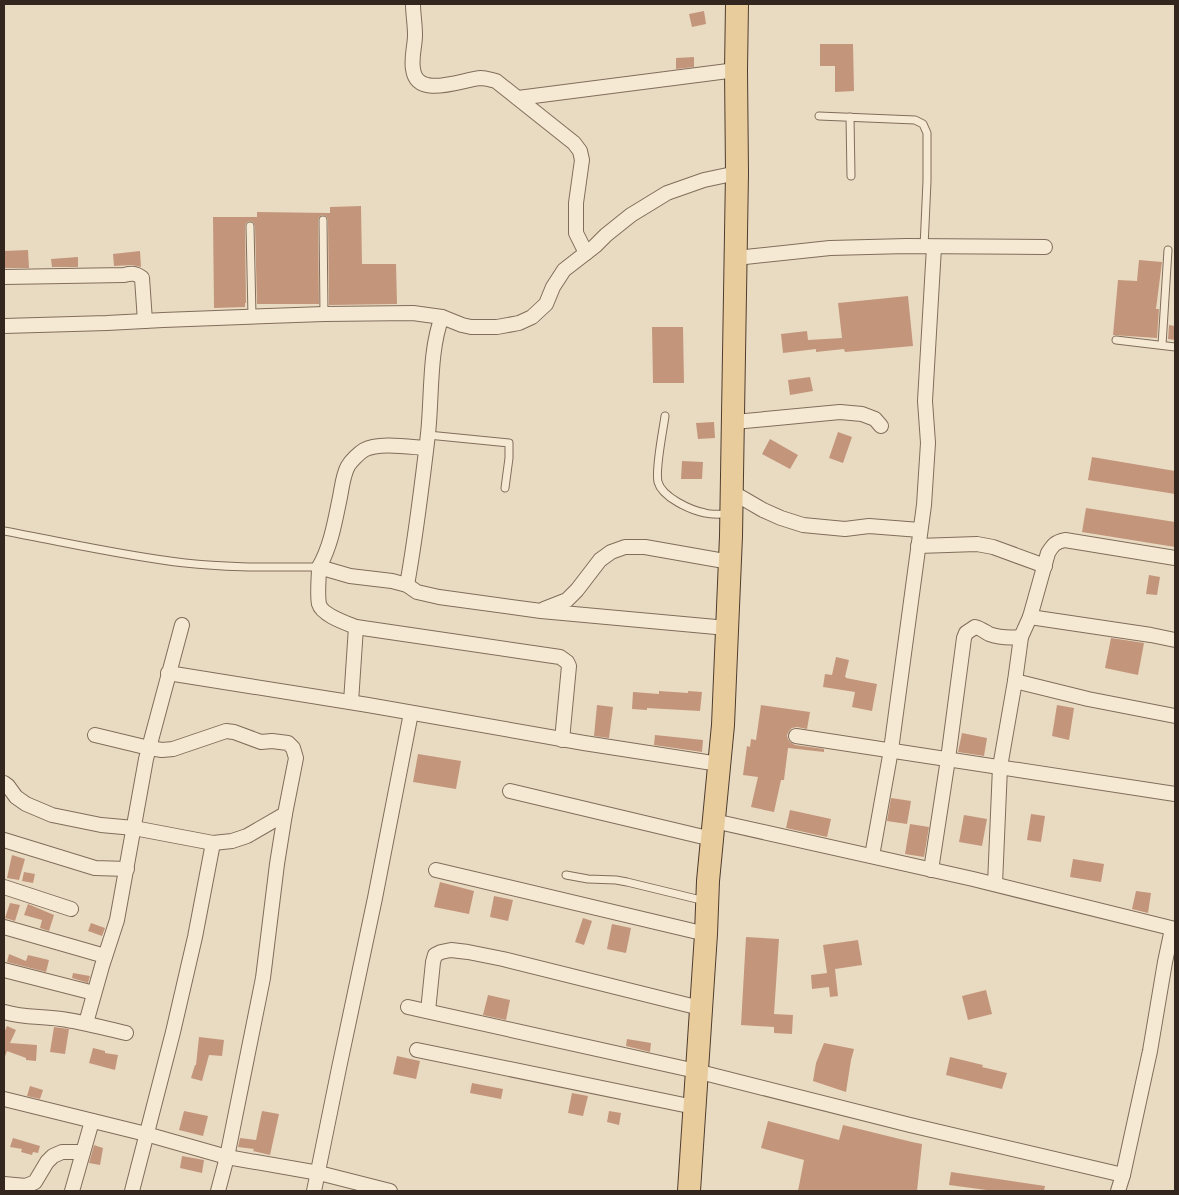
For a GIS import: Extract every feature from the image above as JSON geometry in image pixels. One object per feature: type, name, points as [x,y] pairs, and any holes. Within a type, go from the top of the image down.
[{"type":"main road","points":[[689,1191],[707,902],[723,724],[732,514],[737,173],[737,4]]},
{"type":"street","points":[[413,4],[415,36],[412,61],[413,72],[419,81],[436,86],[470,79],[482,78],[496,81],[574,143],[580,151],[582,160],[576,203],[576,233],[586,254]]},
{"type":"street","points":[[518,98],[736,70]]},
{"type":"street","points":[[4,326],[252,316],[413,312],[442,318],[462,325],[497,327],[519,323],[532,317],[546,304],[553,287],[564,270],[586,254],[631,215],[667,193],[704,180],[737,173]]},
{"type":"street","points":[[872,856],[891,750],[924,505],[928,444],[925,401],[929,246]]},
{"type":"street","points":[[736,258],[830,248],[929,246],[1045,247]]},
{"type":"street","points":[[4,278],[138,274],[142,278],[146,321]]},
{"type":"street","points":[[407,585],[422,492],[437,329],[442,318]]},
{"type":"street","points":[[734,422],[840,412],[862,414],[875,419],[881,426]]},
{"type":"street","points":[[427,441],[402,446],[379,446],[365,449],[348,467],[332,536],[319,567],[319,603],[321,610],[356,627],[560,657],[569,666],[562,740]]},
{"type":"street","points":[[732,492],[763,510],[803,525],[845,530],[869,526],[920,530]]},
{"type":"street","points":[[995,884],[1000,767],[1022,636],[1030,617],[1048,553],[1056,542],[1065,540],[1175,558]]},
{"type":"street","points":[[918,546],[977,544],[993,547],[1045,566]]},
{"type":"street","points":[[541,610],[567,600],[600,560],[611,552],[625,546],[646,547],[730,562]]},
{"type":"street","points":[[319,567],[350,576],[392,581],[407,585],[417,592],[439,597],[541,610],[727,628]]},
{"type":"street","points":[[1030,617],[1175,640]]},
{"type":"street","points":[[86,1024],[117,920],[146,759],[182,625]]},
{"type":"street","points":[[351,702],[356,627]]},
{"type":"street","points":[[932,870],[966,632],[974,627],[1001,637],[1022,636]]},
{"type":"street","points":[[168,673],[351,702],[562,740],[719,764]]},
{"type":"street","points":[[1015,681],[1088,699],[1175,716]]},
{"type":"street","points":[[314,1191],[375,898],[411,713]]},
{"type":"street","points":[[95,735],[162,750],[173,749],[226,731],[261,742],[288,743],[293,748],[296,758],[285,814],[263,978],[227,1157],[218,1191]]},
{"type":"street","points":[[796,736],[1175,794]]},
{"type":"street","points":[[4,784],[8,786],[16,797],[26,804],[52,815],[213,843],[232,841],[247,836],[285,814]]},
{"type":"street","points":[[510,792],[713,830],[872,856],[995,884],[1174,929],[1165,962],[1150,1051],[1118,1191]]},
{"type":"street","points":[[4,840],[95,868],[127,869]]},
{"type":"street","points":[[132,1191],[173,1032],[195,937],[213,843]]},
{"type":"street","points":[[436,870],[706,934]]},
{"type":"street","points":[[4,887],[71,909]]},
{"type":"street","points":[[4,928],[105,956]]},
{"type":"street","points":[[428,1011],[435,956],[441,952],[451,950],[503,959],[700,1008]]},
{"type":"street","points":[[4,970],[94,993]]},
{"type":"street","points":[[408,1007],[696,1071],[910,1125],[1123,1174]]},
{"type":"street","points":[[4,1012],[23,1017],[38,1016],[61,1019],[126,1033]]},
{"type":"street","points":[[417,1050],[694,1107]]},
{"type":"street","points":[[4,1099],[146,1134],[227,1157],[319,1173],[390,1191]]},
{"type":"street","points":[[72,1191],[92,1121]]},
{"type":"street","points":[[4,1184],[26,1186],[35,1182],[47,1162],[53,1156],[62,1152],[83,1152]]},
{"type":"lane","points":[[819,116],[915,120],[923,124],[926,133],[929,246]]},
{"type":"lane","points":[[850,118],[851,176]]},
{"type":"lane","points":[[323,220],[324,314]]},
{"type":"lane","points":[[250,226],[252,316]]},
{"type":"lane","points":[[1162,345],[1168,250]]},
{"type":"lane","points":[[1116,340],[1175,347]]},
{"type":"lane","points":[[665,416],[658,470],[658,482],[663,490],[671,498],[706,514],[732,514]]},
{"type":"lane","points":[[427,441],[509,443],[505,488]]},
{"type":"lane","points":[[4,531],[185,563],[319,567]]},
{"type":"lane","points":[[566,875],[627,882],[707,902]]},
{"type":"building","points":[[704,11],[706,24],[692,27],[689,14]]},
{"type":"building","points":[[820,44],[853,44],[854,91],[835,92],[835,66],[820,66]]},
{"type":"building","points":[[694,57],[694,67],[676,69],[676,58]]},
{"type":"building","points":[[361,206],[362,264],[396,264],[397,304],[329,305],[328,220],[326,216],[322,215],[318,220],[319,304],[257,304],[255,226],[253,222],[249,221],[245,226],[245,307],[214,308],[213,217],[257,217],[257,212],[330,213],[330,207]]},
{"type":"building","points":[[28,250],[29,268],[4,268],[4,251]]},
{"type":"building","points":[[140,251],[141,267],[132,265],[114,266],[113,254]]},
{"type":"building","points":[[78,257],[78,267],[52,267],[51,259]]},
{"type":"building","points":[[1139,260],[1162,262],[1156,309],[1159,309],[1157,338],[1113,335],[1118,280],[1137,281]]},
{"type":"building","points":[[908,296],[913,346],[845,352],[844,349],[816,352],[816,349],[783,353],[781,334],[807,331],[808,340],[842,338],[838,303]]},
{"type":"building","points":[[1169,325],[1175,326],[1175,340],[1168,339]]},
{"type":"building","points":[[652,327],[683,327],[684,383],[653,383]]},
{"type":"building","points":[[810,377],[813,391],[790,395],[788,380]]},
{"type":"building","points":[[714,422],[715,438],[698,439],[696,423]]},
{"type":"building","points":[[838,432],[852,437],[843,463],[829,458]]},
{"type":"building","points":[[770,439],[798,455],[790,469],[762,454]]},
{"type":"building","points":[[1092,457],[1175,471],[1175,494],[1088,480]]},
{"type":"building","points":[[682,461],[703,462],[702,479],[681,479]]},
{"type":"building","points":[[1086,508],[1175,522],[1175,547],[1082,532]]},
{"type":"building","points":[[1149,575],[1160,577],[1157,595],[1146,594]]},
{"type":"building","points":[[1111,638],[1144,643],[1138,675],[1105,668]]},
{"type":"building","points":[[836,657],[849,660],[846,678],[877,684],[872,711],[852,707],[855,692],[823,687],[825,674],[832,675]]},
{"type":"building","points":[[659,691],[702,692],[700,711],[632,709],[633,692],[659,694]]},
{"type":"building","points":[[597,705],[613,707],[609,738],[594,736]]},
{"type":"building","points":[[761,705],[810,712],[807,729],[792,728],[787,735],[788,739],[795,745],[824,749],[824,752],[788,748],[784,780],[781,780],[774,812],[751,807],[758,777],[743,775],[747,746],[750,747],[751,739],[756,740]]},
{"type":"building","points":[[1057,705],[1074,708],[1069,740],[1052,736]]},
{"type":"building","points":[[962,733],[987,738],[984,756],[958,752]]},
{"type":"building","points":[[655,735],[703,740],[702,752],[654,745]]},
{"type":"building","points":[[418,754],[461,761],[456,789],[413,782]]},
{"type":"building","points":[[891,798],[911,801],[907,824],[887,821]]},
{"type":"building","points":[[790,810],[831,819],[827,837],[786,828]]},
{"type":"building","points":[[1031,814],[1045,816],[1041,842],[1027,840]]},
{"type":"building","points":[[964,815],[987,819],[982,846],[959,842]]},
{"type":"building","points":[[910,824],[929,827],[924,857],[905,854]]},
{"type":"building","points":[[12,855],[25,859],[19,880],[7,878]]},
{"type":"building","points":[[1073,859],[1104,864],[1101,882],[1070,877]]},
{"type":"building","points":[[24,872],[35,874],[33,883],[22,881]]},
{"type":"building","points":[[440,882],[474,891],[469,914],[434,907]]},
{"type":"building","points":[[1136,891],[1151,893],[1148,913],[1132,909]]},
{"type":"building","points":[[494,896],[513,900],[508,921],[490,917]]},
{"type":"building","points":[[10,903],[20,905],[15,921],[5,918]]},
{"type":"building","points":[[28,904],[54,915],[49,931],[40,928],[42,920],[24,915]]},
{"type":"building","points":[[583,918],[592,921],[584,945],[575,942]]},
{"type":"building","points":[[91,923],[105,928],[102,936],[88,931]]},
{"type":"building","points":[[612,924],[631,928],[626,953],[607,949]]},
{"type":"building","points":[[746,937],[779,939],[774,1014],[793,1015],[792,1034],[774,1033],[774,1027],[741,1025]]},
{"type":"building","points":[[858,940],[862,965],[835,969],[838,996],[830,997],[829,987],[812,989],[811,975],[827,973],[823,945]]},
{"type":"building","points":[[9,954],[26,961],[28,955],[49,960],[46,972],[7,962]]},
{"type":"building","points":[[73,973],[90,976],[88,983],[72,978]]},
{"type":"building","points":[[986,990],[992,1014],[968,1020],[962,996]]},
{"type":"building","points":[[488,995],[510,1000],[506,1020],[483,1015]]},
{"type":"building","points":[[7,1026],[16,1030],[10,1043],[37,1045],[36,1061],[26,1060],[26,1058],[7,1051],[4,1059],[4,1033]]},
{"type":"building","points":[[54,1027],[69,1029],[65,1054],[50,1052]]},
{"type":"building","points":[[199,1037],[224,1040],[222,1056],[209,1055],[202,1081],[191,1078],[196,1065]]},
{"type":"building","points":[[627,1039],[651,1043],[650,1052],[626,1046]]},
{"type":"building","points":[[824,1043],[854,1049],[846,1092],[813,1081],[816,1063]]},
{"type":"building","points":[[93,1048],[105,1051],[105,1053],[118,1055],[115,1070],[89,1063]]},
{"type":"building","points":[[397,1056],[420,1061],[416,1079],[393,1074]]},
{"type":"building","points":[[950,1057],[1007,1073],[1002,1089],[946,1075]]},
{"type":"building","points":[[472,1083],[503,1089],[501,1099],[470,1093]]},
{"type":"building","points":[[30,1086],[43,1090],[40,1099],[27,1096]]},
{"type":"building","points":[[572,1093],[588,1096],[583,1116],[568,1113]]},
{"type":"building","points":[[184,1111],[208,1116],[203,1136],[179,1130]]},
{"type":"building","points":[[262,1111],[279,1114],[270,1155],[253,1151],[254,1149],[238,1147],[240,1138],[256,1140]]},
{"type":"building","points":[[609,1111],[621,1113],[619,1125],[607,1122]]},
{"type":"building","points":[[768,1121],[839,1140],[843,1125],[922,1144],[917,1191],[798,1191],[804,1160],[761,1148]]},
{"type":"building","points":[[13,1138],[40,1146],[38,1153],[33,1152],[32,1155],[21,1152],[22,1149],[10,1147]]},
{"type":"building","points":[[94,1145],[103,1148],[100,1165],[89,1163]]},
{"type":"building","points":[[182,1156],[204,1160],[202,1173],[180,1168]]},
{"type":"building","points":[[951,1172],[1045,1186],[1044,1191],[994,1191],[949,1185]]}]
